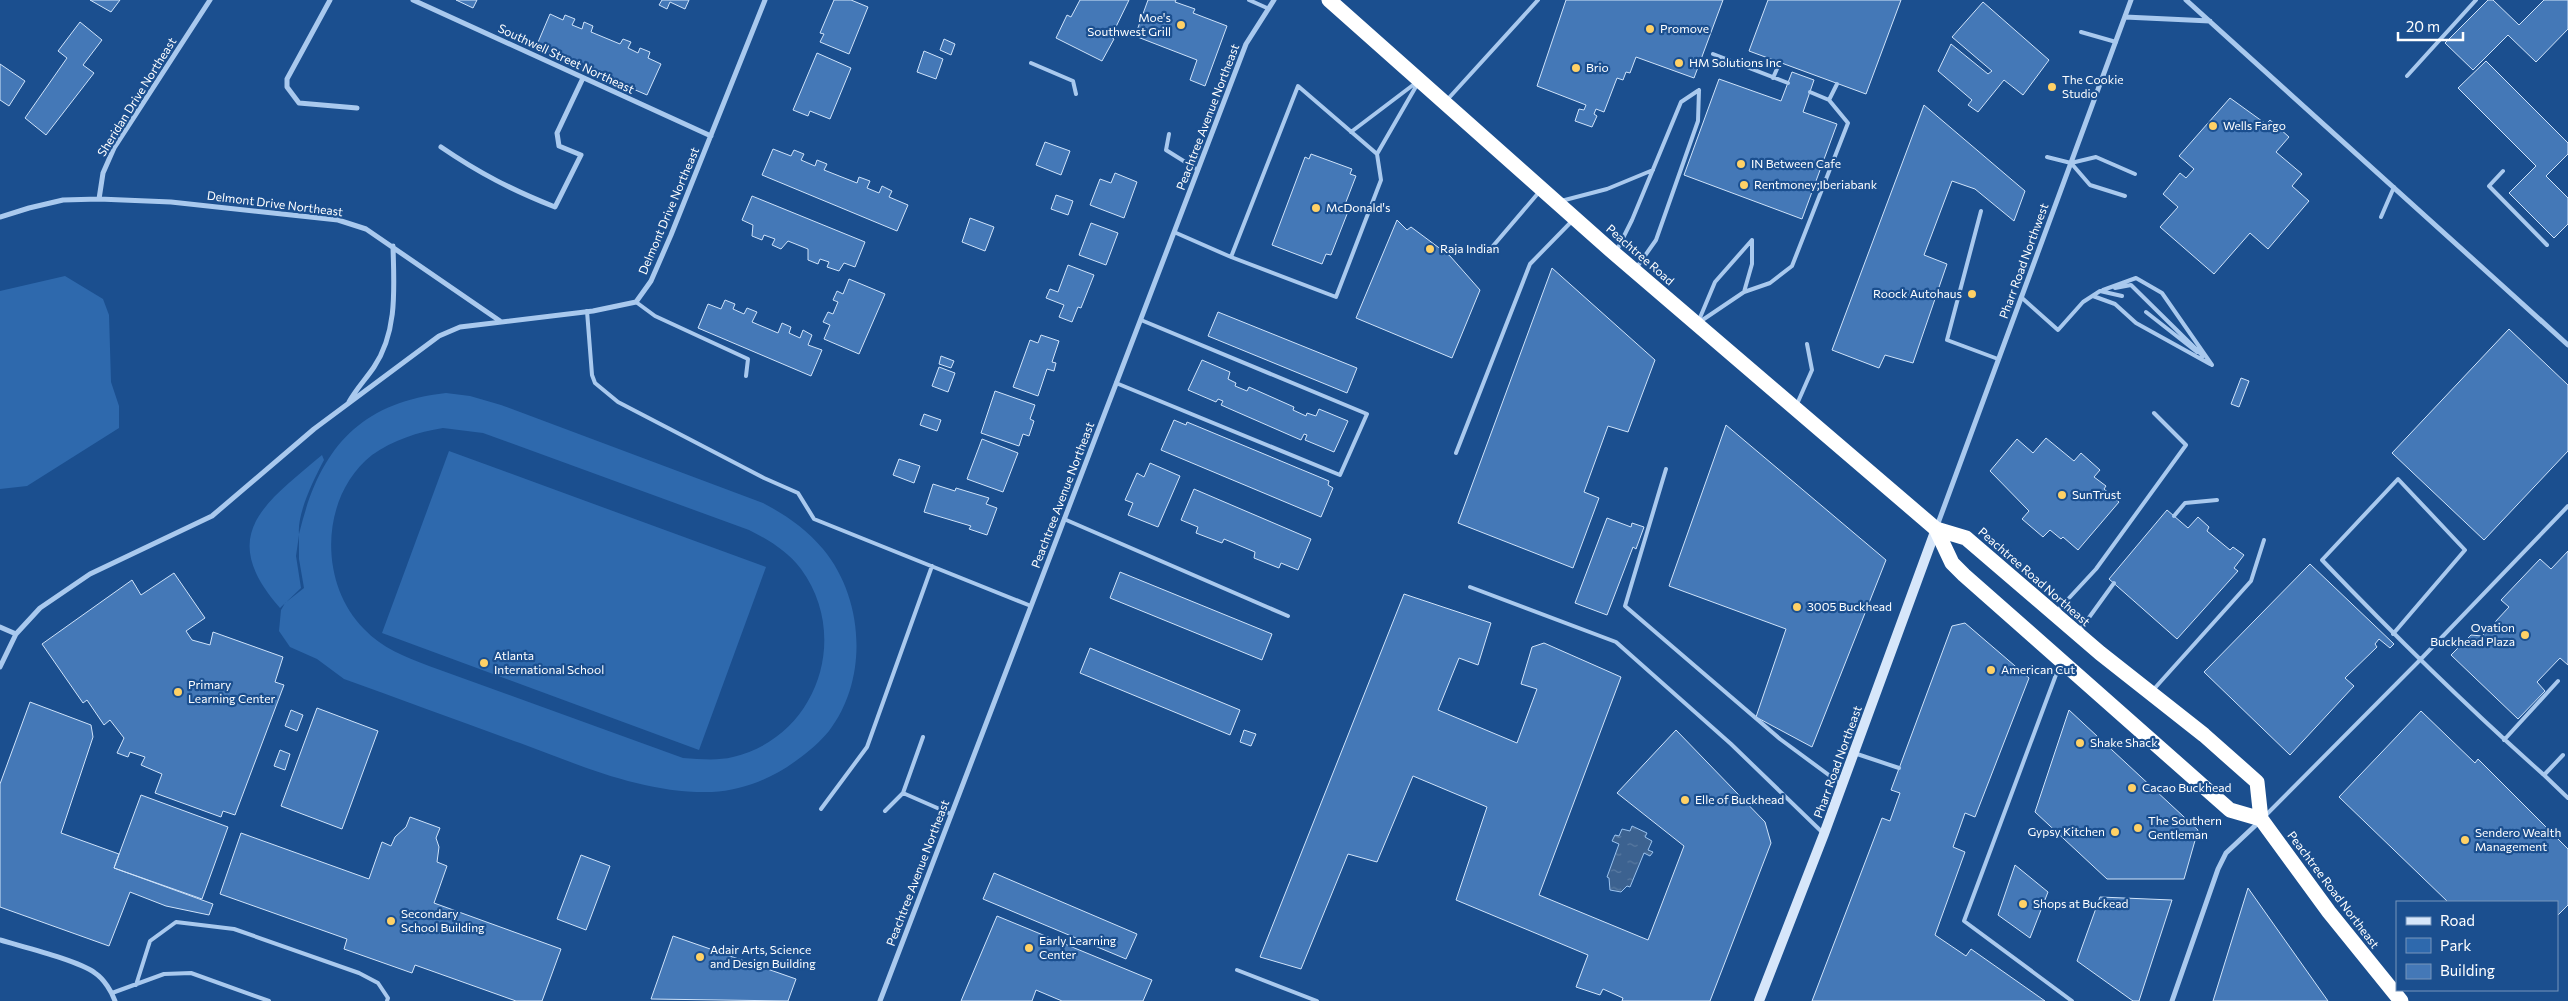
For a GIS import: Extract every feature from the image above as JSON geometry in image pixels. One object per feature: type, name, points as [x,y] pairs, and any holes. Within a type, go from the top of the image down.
[{"type":"highway","name":"Peachtree Road","points":[[1329,0],[1556,203],[1936,529]]},
{"type":"highway","name":"Peachtree Road Northeast","points":[[1936,529],[1966,538],[2078,634],[2204,735],[2256,782],[2261,820],[2329,912],[2401,1001]]},
{"type":"highway","points":[[1936,529],[1952,563],[2061,661],[2230,810],[2261,820]]},
{"type":"street","name":"Sheridan Drive Northeast","points":[[99,199],[103,173],[114,148],[210,0]]},
{"type":"street","points":[[330,0],[287,79],[286,87],[299,102],[357,108]]},
{"type":"street","name":"Southwell Street Northeast","points":[[413,0],[711,136]]},
{"type":"street","name":"Delmont Drive Northeast","points":[[636,302],[651,282],[765,0]]},
{"type":"street","name":"Peachtree Avenue Northeast","points":[[880,1001],[1246,44],[1267,8],[1274,0]]},
{"type":"street","name":"Pharr Road Northwest","points":[[1936,529],[2131,0]]},
{"type":"street","points":[[2186,0],[2568,345]]},
{"type":"street","points":[[2125,17],[2210,21]]},
{"type":"street","points":[[441,146],[481,174],[514,191],[555,207],[580,156],[559,146],[557,133],[583,78]]},
{"type":"street","points":[[0,217],[63,200],[99,199]]},
{"type":"street","name":"Delmont Drive Northeast","points":[[99,199],[171,202],[338,220],[366,229],[500,322]]},
{"type":"street","points":[[347,404],[375,366],[389,334],[395,301],[393,246]]},
{"type":"street","points":[[0,667],[16,634],[40,608],[90,574],[212,516],[314,429],[439,336],[460,327],[587,311],[636,302]]},
{"type":"street","name":"Pharr Road Northeast","points":[[1759,1001],[1824,834],[1936,529]]},
{"type":"street","points":[[0,627],[16,634]]},
{"type":"street","points":[[2172,1001],[2218,869],[2226,853],[2261,820]]},
{"type":"street","points":[[0,940],[82,966],[96,973],[112,993],[115,1001]]},
{"type":"lane","points":[[1249,0],[1267,8]]},
{"type":"lane","points":[[1444,104],[1538,0]]},
{"type":"lane","points":[[2407,76],[2476,0]]},
{"type":"lane","points":[[2081,32],[2116,42]]},
{"type":"lane","points":[[1713,54],[1788,83]]},
{"type":"lane","points":[[1773,78],[1780,62]]},
{"type":"lane","points":[[1031,63],[1074,81],[1076,94]]},
{"type":"lane","points":[[1352,132],[1419,81]]},
{"type":"lane","points":[[1174,232],[1230,257],[1336,297],[1381,180],[1377,154],[1419,81]]},
{"type":"lane","points":[[1829,100],[1837,84]]},
{"type":"lane","points":[[1230,257],[1298,86],[1377,154]]},
{"type":"lane","points":[[1615,254],[1681,102],[1699,90],[1698,121],[1656,240],[1634,270]]},
{"type":"lane","points":[[1697,324],[1744,292],[1770,283],[1792,266],[1848,123],[1829,100],[1810,92]]},
{"type":"lane","points":[[1169,134],[1166,150],[1198,170]]},
{"type":"lane","points":[[2048,157],[2071,163],[2096,157],[2135,174]]},
{"type":"lane","points":[[2071,163],[2090,185],[2125,196]]},
{"type":"lane","points":[[1556,203],[1607,189],[1653,170]]},
{"type":"lane","points":[[2503,171],[2489,186],[2547,245]]},
{"type":"lane","points":[[2381,217],[2394,187]]},
{"type":"lane","points":[[1493,246],[1542,189]]},
{"type":"lane","points":[[1981,211],[1947,340],[1998,359]]},
{"type":"lane","points":[[1456,453],[1530,264],[1574,218]]},
{"type":"lane","points":[[1697,324],[1716,282],[1752,240],[1752,264],[1744,292]]},
{"type":"lane","points":[[2021,297],[2058,330],[2083,302],[2101,291],[2136,278],[2162,293],[2212,365]]},
{"type":"lane","points":[[2101,291],[2131,285],[2212,365]]},
{"type":"lane","points":[[2101,291],[2122,296]]},
{"type":"lane","points":[[2093,296],[2115,304],[2136,323],[2212,365]]},
{"type":"lane","points":[[636,302],[655,316],[748,360],[746,376]]},
{"type":"lane","points":[[587,311],[592,375],[595,383],[610,397],[764,478],[798,493],[814,519],[1031,606]]},
{"type":"lane","points":[[2146,312],[2212,365]]},
{"type":"lane","points":[[1116,383],[1340,475],[1367,414],[1140,320]]},
{"type":"lane","points":[[1795,408],[1812,370],[1807,344]]},
{"type":"lane","points":[[2055,613],[2096,569],[2186,445],[2154,413]]},
{"type":"lane","points":[[1666,469],[1625,606],[1780,739],[1842,785]]},
{"type":"lane","points":[[2393,634],[2466,550],[2398,479],[2322,560],[2393,634],[2419,661],[2568,798]]},
{"type":"lane","points":[[2174,516],[2186,503],[2217,500]]},
{"type":"lane","points":[[2261,820],[2419,661],[2568,506]]},
{"type":"lane","points":[[1064,519],[1288,616]]},
{"type":"lane","points":[[2150,693],[2251,581],[2264,540]]},
{"type":"lane","points":[[821,809],[867,747],[932,566]]},
{"type":"lane","points":[[2078,634],[2114,583]]},
{"type":"lane","points":[[1470,586],[1616,642],[1732,744],[1824,834]]},
{"type":"lane","points":[[2061,661],[1964,920],[2072,1001]]},
{"type":"lane","points":[[2504,740],[2558,682]]},
{"type":"lane","points":[[885,811],[903,793],[923,737]]},
{"type":"lane","points":[[1854,753],[1899,768]]},
{"type":"lane","points":[[2544,775],[2563,755]]},
{"type":"lane","points":[[903,793],[951,814]]},
{"type":"lane","points":[[136,985],[150,941],[176,922],[234,929],[360,973],[378,983],[388,998],[387,1001]]},
{"type":"lane","points":[[1237,970],[1317,1001]]},
{"type":"lane","points":[[112,993],[164,974],[191,973],[269,1001]]},
{"type":"green space","points":[[65,276],[103,299],[109,315],[111,382],[119,406],[119,428],[27,486],[0,489],[0,291]]},
{"type":"green space","points":[[446,393],[470,396],[501,405],[763,503],[788,518],[803,529],[823,549],[837,569],[847,591],[853,614],[856,639],[855,663],[851,688],[842,710],[829,731],[814,747],[788,767],[767,778],[735,789],[712,792],[687,791],[662,788],[614,777],[344,679],[317,659],[290,647],[279,631],[281,610],[285,604],[280,608],[261,582],[251,560],[250,540],[255,522],[266,506],[282,489],[322,455],[324,460],[303,506],[299,534],[307,505],[318,478],[331,456],[347,436],[366,420],[388,408],[415,399]],"holes":[[[443,428],[483,433],[749,530],[784,551],[801,569],[816,596],[823,624],[824,653],[817,681],[805,707],[786,729],[762,746],[733,757],[715,759],[683,758],[411,659],[386,647],[371,636],[349,610],[339,588],[333,565],[331,540],[334,516],[342,493],[355,472],[372,455],[397,441],[415,434]],[[299,535],[299,559],[304,588],[286,602],[301,588],[296,556]]]},
{"type":"green space","points":[[449,451],[766,567],[699,750],[382,633]]},
{"type":"water","points":[[1632,826],[1647,833],[1645,837],[1652,841],[1648,850],[1653,852],[1650,856],[1644,853],[1630,887],[1627,886],[1621,892],[1610,890],[1609,878],[1607,877],[1619,844],[1612,841],[1615,835],[1619,836],[1622,829],[1630,831]]},
{"type":"building","points":[[90,0],[120,0],[111,12]]},
{"type":"building","points":[[456,0],[477,0],[473,8]]},
{"type":"building","points":[[662,0],[689,0],[685,9],[670,2],[667,9],[659,5]]},
{"type":"building","points":[[834,0],[851,0],[868,7],[849,54],[820,42],[824,34],[820,33]]},
{"type":"building","points":[[1080,0],[1129,0],[1111,37],[1114,39],[1102,61],[1056,38],[1067,15],[1071,17]]},
{"type":"building","points":[[1148,0],[1176,0],[1175,2],[1195,9],[1193,13],[1227,26],[1205,86],[1190,80],[1197,60],[1135,36]]},
{"type":"building","points":[[1566,0],[1723,0],[1694,78],[1636,57],[1630,73],[1626,72],[1623,80],[1617,78],[1604,112],[1596,109],[1594,114],[1597,116],[1592,127],[1575,121],[1579,109],[1584,110],[1586,105],[1537,86]]},
{"type":"building","points":[[1768,0],[1901,0],[1866,94],[1749,51]]},
{"type":"building","points":[[2488,0],[2493,0],[2519,25],[2544,0],[2568,0],[2568,29],[2536,62],[2508,35],[2473,70],[2445,43]]},
{"type":"building","points":[[1983,2],[2049,60],[2023,95],[2004,80],[1978,112],[1968,105],[1972,100],[1938,71],[1951,44],[1988,74],[1992,71],[1952,37]]},
{"type":"building","points":[[550,14],[563,20],[565,15],[575,19],[572,25],[582,29],[584,22],[593,26],[591,32],[620,44],[623,39],[631,42],[628,48],[638,53],[640,48],[650,52],[648,58],[661,64],[647,95],[536,47]]},
{"type":"building","points":[[80,22],[102,40],[83,65],[94,73],[46,135],[25,118],[67,58],[58,51]]},
{"type":"building","points":[[944,39],[955,44],[951,55],[940,50]]},
{"type":"building","points":[[924,51],[943,59],[936,79],[917,72]]},
{"type":"building","points":[[817,53],[851,68],[830,119],[810,111],[808,116],[793,110]]},
{"type":"building","points":[[2486,61],[2568,143],[2568,154],[2546,176],[2568,198],[2568,224],[2554,238],[2509,193],[2536,166],[2458,88]]},
{"type":"building","points":[[0,64],[25,81],[9,106],[0,100]]},
{"type":"building","points":[[1792,72],[1814,80],[1803,112],[1837,124],[1802,219],[1684,175],[1719,79],[1781,101]]},
{"type":"building","points":[[2230,98],[2266,124],[2270,120],[2289,137],[2276,152],[2302,174],[2292,186],[2309,201],[2268,249],[2250,233],[2214,274],[2160,227],[2178,207],[2163,194],[2180,173],[2186,178],[2194,169],[2179,156]]},
{"type":"building","points":[[1924,105],[2025,191],[2014,221],[1975,189],[1952,181],[1924,255],[1947,264],[1913,363],[1885,355],[1879,368],[1832,350]]},
{"type":"building","points":[[1045,142],[1070,151],[1061,175],[1036,165]]},
{"type":"building","points":[[773,149],[791,156],[794,150],[804,154],[801,160],[815,166],[817,160],[827,164],[824,170],[857,183],[859,177],[870,181],[867,188],[879,193],[882,186],[892,191],[889,197],[908,205],[897,231],[762,175]]},
{"type":"building","name":"McDonald's","points":[[1311,154],[1352,169],[1350,174],[1356,176],[1344,207],[1349,209],[1331,255],[1326,254],[1322,264],[1272,245],[1305,157],[1309,159]]},
{"type":"building","points":[[1115,173],[1137,182],[1124,218],[1090,205],[1100,179],[1111,183]]},
{"type":"building","points":[[1056,195],[1073,201],[1068,215],[1051,209]]},
{"type":"building","points":[[752,196],[865,242],[855,267],[844,263],[839,271],[827,267],[829,262],[820,259],[818,264],[808,260],[808,249],[788,241],[781,249],[772,245],[775,239],[764,235],[762,240],[752,236],[753,225],[742,220]]},
{"type":"building","points":[[970,218],[994,227],[985,251],[962,242]]},
{"type":"building","points":[[1397,220],[1407,230],[1411,227],[1450,256],[1480,290],[1452,358],[1356,318]]},
{"type":"building","points":[[1091,223],[1118,233],[1106,265],[1079,255]]},
{"type":"building","points":[[1068,265],[1094,275],[1081,308],[1078,307],[1072,322],[1059,317],[1064,305],[1046,298],[1050,289],[1058,292]]},
{"type":"building","points":[[1552,268],[1655,360],[1628,432],[1608,426],[1584,492],[1599,498],[1573,568],[1458,523]]},
{"type":"building","points":[[849,279],[885,294],[859,354],[824,339],[830,325],[823,322],[828,312],[833,314],[838,302],[833,300],[837,291],[843,294]]},
{"type":"building","points":[[725,300],[735,304],[733,309],[744,314],[747,308],[757,312],[752,322],[778,333],[782,323],[791,327],[789,333],[800,338],[803,330],[812,335],[808,345],[822,350],[811,376],[698,328],[708,304],[721,309]]},
{"type":"building","points":[[1218,312],[1357,368],[1347,393],[1208,336]]},
{"type":"building","points":[[2509,329],[2568,385],[2568,451],[2484,540],[2392,453]]},
{"type":"building","points":[[1041,335],[1059,341],[1052,362],[1056,363],[1054,371],[1047,369],[1038,396],[1013,387],[1030,340],[1038,343]]},
{"type":"building","points":[[941,356],[954,361],[951,368],[939,364]]},
{"type":"building","points":[[1202,360],[1230,372],[1228,379],[1236,383],[1235,386],[1247,391],[1249,387],[1294,407],[1293,410],[1306,416],[1307,413],[1316,416],[1319,409],[1348,421],[1334,452],[1305,440],[1307,435],[1304,434],[1301,440],[1221,405],[1223,401],[1218,399],[1216,402],[1188,390]]},
{"type":"building","points":[[939,367],[955,373],[948,392],[932,386]]},
{"type":"building","points":[[2241,378],[2249,381],[2239,407],[2231,404]]},
{"type":"building","points":[[995,391],[1035,405],[1030,419],[1034,421],[1029,436],[1023,434],[1019,446],[981,433]]},
{"type":"building","points":[[924,414],[941,420],[937,431],[920,425]]},
{"type":"building","points":[[1174,420],[1186,425],[1187,422],[1329,481],[1328,485],[1333,488],[1321,517],[1161,450]]},
{"type":"building","name":"3005 Buckhead","points":[[1726,425],[1886,560],[1812,747],[1756,717],[1786,629],[1669,586]]},
{"type":"building","name":"SunTrust","points":[[2046,438],[2074,461],[2081,453],[2100,470],[2094,477],[2106,486],[2104,489],[2119,502],[2078,550],[2063,537],[2061,539],[2050,530],[2043,537],[2022,519],[2029,511],[1990,471],[2017,439],[2033,453]]},
{"type":"building","points":[[982,439],[1018,453],[1003,492],[967,479]]},
{"type":"building","points":[[899,459],[920,466],[914,483],[893,475]]},
{"type":"building","points":[[1150,463],[1180,476],[1158,527],[1128,515],[1133,503],[1125,500],[1137,473],[1144,477]]},
{"type":"building","points":[[933,484],[955,491],[956,488],[989,498],[986,504],[997,508],[987,535],[969,529],[971,526],[924,512]]},
{"type":"building","points":[[1194,489],[1311,539],[1298,570],[1281,563],[1279,568],[1254,558],[1255,552],[1224,539],[1222,543],[1196,533],[1198,527],[1181,520]]},
{"type":"building","points":[[2167,510],[2188,528],[2198,517],[2209,527],[2207,531],[2230,550],[2233,547],[2244,555],[2234,568],[2238,571],[2177,639],[2109,579]]},
{"type":"building","points":[[1607,518],[1631,527],[1632,523],[1644,527],[1636,549],[1633,547],[1607,615],[1575,603]]},
{"type":"building","name":"Ovation Buckhead Plaza","points":[[2568,551],[2568,665],[2560,658],[2537,682],[2545,691],[2518,719],[2451,655],[2471,635],[2482,636],[2509,607],[2501,600],[2540,559],[2551,569]]},
{"type":"building","points":[[2310,564],[2394,644],[2390,648],[2379,639],[2375,644],[2377,647],[2345,678],[2354,686],[2290,755],[2204,672]]},
{"type":"building","points":[[1120,572],[1272,634],[1262,660],[1110,598]]},
{"type":"building","name":"Primary Learning Center","points":[[174,573],[205,618],[186,631],[192,640],[210,645],[213,632],[283,657],[275,682],[284,685],[235,815],[223,811],[221,817],[155,793],[162,774],[141,765],[145,757],[130,752],[128,757],[117,753],[124,738],[110,720],[104,725],[87,700],[83,703],[42,644],[132,580],[141,595]]},
{"type":"building","name":"Elle of Buckhead","points":[[1404,594],[1491,623],[1478,665],[1459,658],[1438,710],[1517,743],[1537,689],[1521,684],[1532,647],[1544,643],[1621,677],[1539,895],[1648,940],[1684,846],[1617,793],[1676,730],[1765,822],[1771,843],[1710,1001],[1622,1001],[1623,998],[1603,989],[1600,995],[1576,987],[1588,955],[1456,900],[1487,807],[1413,776],[1377,862],[1348,854],[1301,969],[1260,957]]},
{"type":"building","points":[[1965,623],[2029,678],[1975,817],[1965,813],[1953,847],[1965,852],[1935,935],[1966,956],[1971,949],[2045,1001],[1812,1001],[1882,818],[1890,821],[1900,793],[1891,790],[1952,626]]},
{"type":"building","points":[[1090,648],[1240,710],[1230,735],[1080,673]]},
{"type":"building","points":[[30,702],[91,725],[93,737],[61,833],[119,854],[114,868],[213,904],[209,915],[166,906],[130,892],[109,946],[0,907],[0,784]]},
{"type":"building","points":[[317,708],[378,731],[342,829],[281,806]]},
{"type":"building","points":[[291,710],[303,715],[297,731],[285,726]]},
{"type":"building","points":[[2069,710],[2198,830],[2184,879],[2107,879],[2035,812]]},
{"type":"building","points":[[2421,711],[2475,763],[2478,759],[2568,849],[2568,905],[2558,915],[2558,901],[2447,901],[2339,797]]},
{"type":"building","points":[[1244,730],[1256,734],[1251,746],[1240,742]]},
{"type":"building","points":[[280,750],[290,754],[285,770],[274,766]]},
{"type":"building","points":[[141,795],[228,827],[202,899],[114,868]]},
{"type":"building","name":"Secondary School Building","points":[[410,817],[440,828],[436,838],[439,847],[437,862],[447,866],[434,903],[561,949],[542,1001],[516,1001],[415,965],[412,973],[344,949],[347,939],[220,894],[241,833],[369,879],[382,842],[391,846],[395,837],[406,827]]},
{"type":"building","points":[[581,855],[610,866],[586,930],[557,919]]},
{"type":"building","name":"Shops at Buckead","points":[[2015,865],[2048,892],[2030,938],[1998,915]]},
{"type":"building","points":[[994,873],[1137,934],[1126,959],[983,899]]},
{"type":"building","points":[[2248,888],[2328,1001],[2213,1001]]},
{"type":"building","points":[[2100,897],[2172,900],[2139,1001],[2133,1001],[2077,961]]},
{"type":"building","name":"Early Learning Center","points":[[997,916],[1152,980],[1143,1001],[1062,1001],[1036,990],[1032,1001],[961,1001]]},
{"type":"building","name":"Adair Arts, Science and Design Building","points":[[673,936],[796,979],[788,1001],[651,999]]},
{"type":"place","name":"Moe's Southwest Grill","points":[[1181,25]]},
{"type":"place","name":"Promove","points":[[1650,29]]},
{"type":"place","name":"HM Solutions Inc","points":[[1679,63]]},
{"type":"place","name":"Brio","points":[[1576,68]]},
{"type":"place","name":"The Cookie Studio","points":[[2052,87]]},
{"type":"place","name":"Wells Fargo","points":[[2213,126]]},
{"type":"place","name":"IN Between Cafe","points":[[1741,164]]},
{"type":"place","name":"Rentmoney;Iberiabank","points":[[1744,185]]},
{"type":"place","name":"McDonald's","points":[[1316,208]]},
{"type":"place","name":"Raja Indian","points":[[1430,249]]},
{"type":"place","name":"Roock Autohaus","points":[[1972,294]]},
{"type":"place","name":"SunTrust","points":[[2062,495]]},
{"type":"place","name":"3005 Buckhead","points":[[1797,607]]},
{"type":"place","name":"Ovation Buckhead Plaza","points":[[2525,635]]},
{"type":"place","name":"Atlanta International School","points":[[484,663]]},
{"type":"place","name":"American Cut","points":[[1991,670]]},
{"type":"place","name":"Primary Learning Center","points":[[178,692]]},
{"type":"place","name":"Shake Shack","points":[[2080,743]]},
{"type":"place","name":"Cacao Buckhead","points":[[2132,788]]},
{"type":"place","name":"Elle of Buckhead","points":[[1685,800]]},
{"type":"place","name":"The Southern Gentleman","points":[[2138,828]]},
{"type":"place","name":"Gypsy Kitchen","points":[[2115,832]]},
{"type":"place","name":"Sendero Wealth Management","points":[[2465,840]]},
{"type":"place","name":"Shops at Buckead","points":[[2023,904]]},
{"type":"place","name":"Secondary School Building","points":[[391,921]]},
{"type":"place","name":"Early Learning Center","points":[[1029,948]]},
{"type":"place","name":"Adair Arts, Science and Design Building","points":[[700,957]]}]
